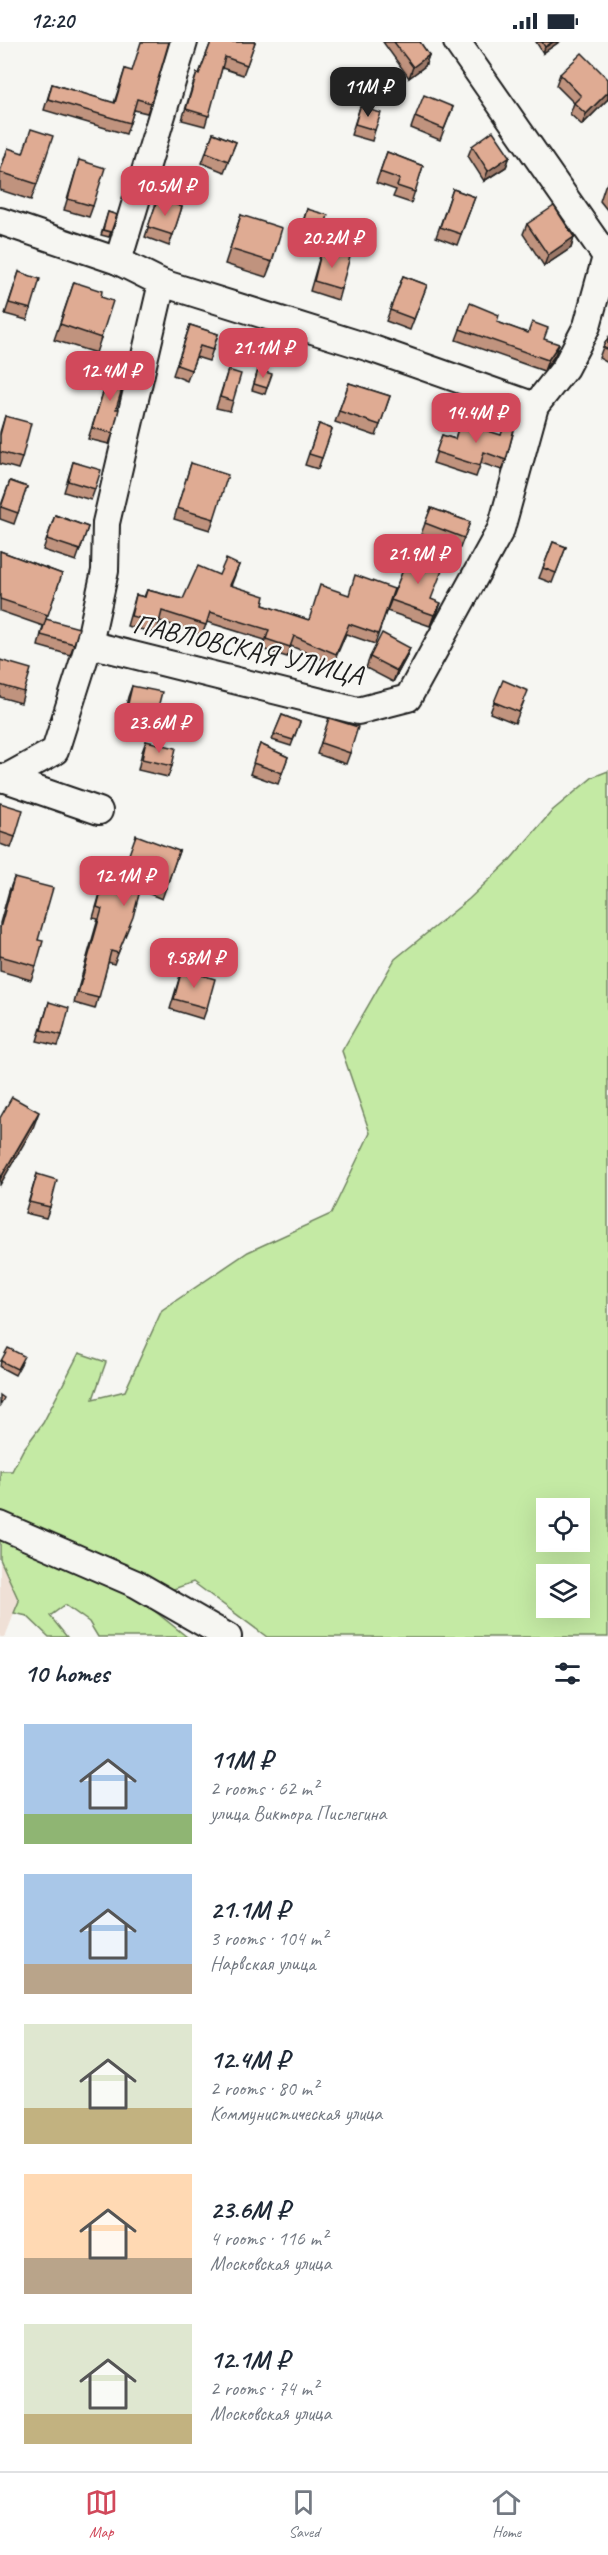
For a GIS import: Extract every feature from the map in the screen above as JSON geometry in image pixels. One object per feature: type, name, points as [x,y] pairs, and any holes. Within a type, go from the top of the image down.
[{"type":"street","points":[[118,261],[184,42]]},
{"type":"street","points":[[457,42],[607,258]]},
{"type":"street","points":[[0,221],[118,261],[162,283],[370,348],[535,406]]},
{"type":"street","name":"ПАВЛОВСКАЯ УЛИЦА","points":[[89,644],[358,711],[408,698],[501,529],[535,406],[565,368],[587,326],[607,258]]},
{"type":"street","points":[[2,778],[55,751],[89,644],[105,571],[106,523],[162,283]]},
{"type":"street","points":[[2,778],[99,811]]},
{"type":"street","points":[[0,1525],[136,1584],[228,1637]]},
{"type":"shaded area","points":[[0,1559],[19,1601],[5,1637],[0,1637]]},
{"type":"green space","points":[[608,771],[608,1637],[267,1637],[193,1582],[171,1590],[106,1563],[33,1525],[0,1512],[0,1471],[12,1471],[23,1450],[43,1423],[79,1353],[106,1362],[93,1399],[125,1391],[162,1310],[248,1252],[331,1214],[370,1133],[342,1051],[395,959],[469,899],[509,861],[553,810],[593,777]]},
{"type":"green space","points":[[0,1532],[142,1601],[187,1637],[98,1637],[89,1622],[65,1605],[50,1616],[67,1637],[49,1637],[27,1616],[14,1613],[19,1601],[0,1559]]},
{"type":"building","points":[[141,42],[169,42],[151,103],[137,99],[130,123],[48,99],[52,84],[115,103],[125,69],[132,71]]},
{"type":"building","points":[[211,42],[255,42],[247,65],[225,57],[209,116],[186,109],[197,73],[199,74]]},
{"type":"building","points":[[394,42],[420,42],[429,55],[413,67]]},
{"type":"building","points":[[542,42],[553,42],[545,47]]},
{"type":"building","points":[[582,53],[608,79],[608,92],[586,114],[574,103],[581,96],[560,74]]},
{"type":"building","points":[[424,95],[453,107],[444,129],[415,117]]},
{"type":"building","points":[[360,107],[381,113],[375,130],[355,124]]},
{"type":"building","points":[[31,129],[53,136],[37,184],[0,172],[8,148],[23,153]]},
{"type":"building","points":[[493,131],[510,156],[488,171],[472,146]]},
{"type":"building","points":[[213,133],[236,142],[228,161],[206,152]]},
{"type":"building","points":[[387,152],[423,166],[415,192],[397,186],[400,179],[380,172]]},
{"type":"building","points":[[79,160],[105,168],[93,206],[68,199]]},
{"type":"building","points":[[453,189],[475,197],[461,234],[440,227]]},
{"type":"building","points":[[158,198],[182,207],[173,235],[148,227]]},
{"type":"building","points":[[554,206],[574,237],[548,255],[527,224]]},
{"type":"building","points":[[307,209],[328,215],[323,233],[302,226]]},
{"type":"building","points":[[108,212],[117,215],[111,232],[103,230]]},
{"type":"building","points":[[241,215],[282,228],[272,262],[230,249]]},
{"type":"building","points":[[322,249],[350,257],[341,289],[314,281]]},
{"type":"building","points":[[19,272],[40,279],[31,309],[9,303]]},
{"type":"building","points":[[403,276],[427,285],[414,319],[390,310]]},
{"type":"building","points":[[74,282],[102,291],[101,297],[113,301],[101,338],[60,324]]},
{"type":"building","points":[[470,303],[499,315],[497,322],[528,333],[532,322],[548,328],[544,339],[559,344],[548,360],[460,329]]},
{"type":"building","points":[[190,325],[218,334],[213,350],[200,346],[191,370],[177,365]]},
{"type":"building","points":[[608,338],[608,350],[603,347]]},
{"type":"building","points":[[111,367],[127,372],[116,409],[119,409],[113,433],[92,428]]},
{"type":"building","points":[[228,370],[241,374],[233,401],[220,397]]},
{"type":"building","points":[[258,370],[272,374],[267,388],[254,384]]},
{"type":"building","points":[[349,383],[390,396],[380,425],[339,411]]},
{"type":"building","points":[[5,416],[31,423],[22,458],[0,452],[0,435]]},
{"type":"building","points":[[460,422],[501,435],[504,426],[514,429],[506,460],[484,452],[480,466],[436,452],[442,435],[455,439]]},
{"type":"building","points":[[319,424],[332,429],[322,458],[309,454]]},
{"type":"building","points":[[73,462],[101,470],[95,489],[68,481]]},
{"type":"building","points":[[191,463],[228,475],[214,519],[177,508]]},
{"type":"building","points":[[10,481],[27,487],[18,513],[1,507]]},
{"type":"building","points":[[431,508],[470,522],[464,538],[425,523]]},
{"type":"building","points":[[55,515],[88,527],[80,550],[47,539]]},
{"type":"building","points":[[553,542],[566,547],[556,573],[543,568]]},
{"type":"building","points":[[0,551],[62,574],[48,615],[0,599]]},
{"type":"building","points":[[409,555],[443,568],[431,599],[441,603],[434,615],[391,600]]},
{"type":"building","points":[[226,559],[239,565],[230,585],[265,596],[263,605],[309,620],[320,585],[349,595],[355,575],[394,589],[378,634],[349,624],[336,654],[294,636],[290,647],[266,639],[269,630],[210,612],[206,625],[162,611],[159,623],[131,616],[136,595],[145,597],[147,590],[183,599],[198,566],[219,575]]},
{"type":"building","points":[[46,619],[79,628],[74,644],[41,635]]},
{"type":"building","points":[[382,633],[410,648],[397,671],[370,657]]},
{"type":"building","points":[[0,660],[31,669],[24,692],[0,685]]},
{"type":"building","points":[[503,680],[528,691],[519,712],[494,702]]},
{"type":"building","points":[[132,686],[162,692],[155,719],[126,712]]},
{"type":"building","points":[[282,715],[300,722],[293,740],[274,734]]},
{"type":"building","points":[[329,718],[358,727],[350,753],[321,743]]},
{"type":"building","points":[[146,741],[176,748],[172,766],[142,759]]},
{"type":"building","points":[[260,744],[288,757],[282,773],[253,763]]},
{"type":"building","points":[[0,803],[23,810],[15,837],[0,832]]},
{"type":"building","points":[[136,835],[179,851],[166,888],[143,879],[133,917],[118,953],[111,951],[99,998],[78,993],[102,909],[97,907],[102,887],[116,890]]},
{"type":"building","points":[[14,878],[53,888],[38,940],[43,941],[36,966],[0,956],[0,928]]},
{"type":"building","points":[[182,969],[215,979],[207,1008],[174,999]]},
{"type":"building","points":[[49,1002],[69,1008],[62,1035],[41,1030]]},
{"type":"building","points":[[12,1097],[39,1112],[0,1179],[0,1118]]},
{"type":"building","points":[[37,1174],[57,1180],[50,1207],[29,1202]]},
{"type":"building","points":[[8,1348],[24,1356],[17,1369],[1,1361]]}]
